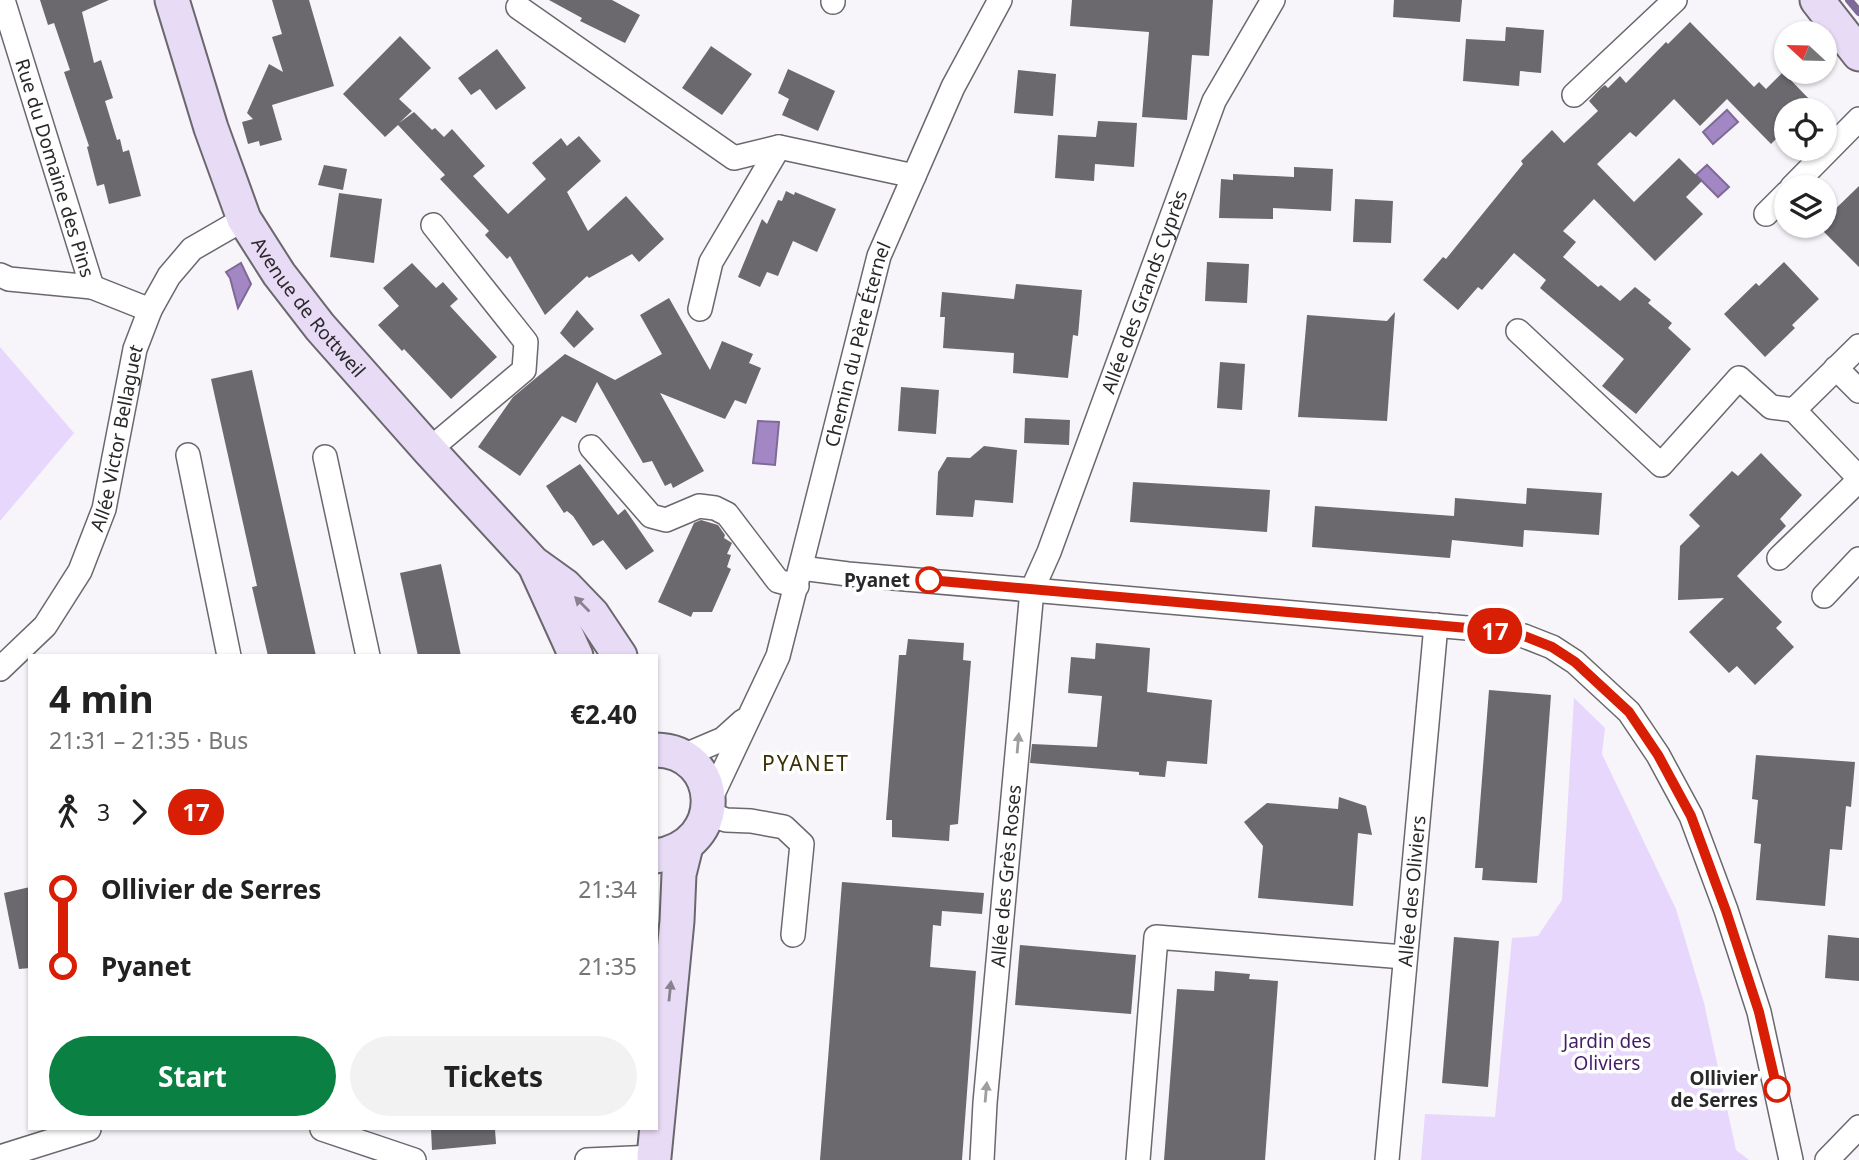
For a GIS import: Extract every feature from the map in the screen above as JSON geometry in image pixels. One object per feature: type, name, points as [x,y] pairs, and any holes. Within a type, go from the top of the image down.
[{"type":"main road","name":"Avenue de Rottweil","points":[[172,0],[244,219],[279,274],[320,327],[429,450],[533,562],[565,586],[592,614],[619,654]]},
{"type":"main road","points":[[1817,0],[1859,54]]},
{"type":"main road","name":"Avenue de Rottweil","points":[[533,562],[575,654]]},
{"type":"main road","points":[[658,1110],[676,935],[679,874],[671,851],[699,834],[708,808],[705,784],[696,768],[665,747]]},
{"type":"main road","points":[[654,1149],[656,1130]]},
{"type":"street","name":"Rue du Domaine des Pins","points":[[0,275],[9,279],[92,287],[3,0]]},
{"type":"street","name":"Chemin du Père Éternel","points":[[708,808],[778,656],[879,257],[953,87],[1000,0]]},
{"type":"street","name":"Allée des Grands Cyprès","points":[[1032,590],[1049,552],[1214,101],[1273,0]]},
{"type":"street","points":[[1574,95],[1675,0]]},
{"type":"street","points":[[518,8],[734,158],[779,147],[914,176]]},
{"type":"street","points":[[1804,175],[1859,119]]},
{"type":"street","points":[[700,309],[710,262],[779,147]]},
{"type":"street","points":[[1766,214],[1774,206]]},
{"type":"street","name":"Allée Victor Bellaguet","points":[[0,669],[45,626],[80,571],[104,509],[135,349],[150,310],[169,276],[192,248],[244,219]]},
{"type":"street","points":[[429,450],[524,370],[526,342],[433,225]]},
{"type":"street","points":[[92,287],[150,310]]},
{"type":"street","points":[[1518,331],[1661,465],[1739,378],[1771,408],[1794,410],[1859,479],[1779,558]]},
{"type":"street","points":[[1794,410],[1859,346]]},
{"type":"street","points":[[1836,368],[1859,391]]},
{"type":"street","points":[[591,447],[651,516],[666,520],[699,506],[715,508],[727,514],[778,581],[848,574],[1490,630],[1524,636],[1552,647],[1575,662],[1629,712],[1651,744],[1691,816],[1759,1012],[1791,1160]]},
{"type":"street","points":[[188,455],[229,654]]},
{"type":"street","points":[[325,457],[368,654]]},
{"type":"street","points":[[1824,596],[1859,559]]},
{"type":"street","name":"Allée des Grès Roses","points":[[982,1160],[1032,590]]},
{"type":"street","name":"Allée des Oliviers","points":[[1387,1160],[1436,625]]},
{"type":"street","name":"Chemin du Père Éternel","points":[[665,747],[723,738],[740,724],[756,704]]},
{"type":"street","points":[[708,808],[726,820],[784,827],[802,845],[793,935]]},
{"type":"street","points":[[1138,1160],[1156,937],[1404,957]]},
{"type":"street","points":[[1840,1156],[1859,1127]]},
{"type":"street","points":[[0,1157],[86,1130]]},
{"type":"street","points":[[325,1130],[414,1160]]},
{"type":"street","points":[[587,1160],[654,1149]]},
{"type":"green space","points":[[0,347],[74,433],[0,521]]},
{"type":"green space","name":"Jardin des Oliviers","points":[[1574,698],[1605,728],[1602,754],[1676,909],[1704,1003],[1736,1150],[1749,1160],[1421,1160],[1425,1114],[1495,1117],[1512,938],[1538,936],[1562,900]]},
{"type":"shaded area","points":[[1727,110],[1738,122],[1713,144],[1703,132]]},
{"type":"shaded area","points":[[1707,165],[1729,187],[1718,197],[1696,175]]},
{"type":"shaded area","points":[[241,263],[251,284],[238,308],[226,272]]},
{"type":"shaded area","points":[[758,421],[779,422],[775,465],[753,463]]},
{"type":"building","points":[[40,0],[109,0],[82,12],[94,63],[101,60],[113,98],[105,101],[117,140],[120,139],[123,152],[129,150],[141,196],[109,204],[104,184],[97,186],[87,147],[89,146],[64,72],[70,70],[54,23],[48,25]]},
{"type":"building","points":[[272,0],[309,0],[334,86],[272,105],[282,140],[260,146],[259,141],[248,144],[242,122],[253,119],[247,113],[269,64],[283,72],[272,37],[282,34]]},
{"type":"building","points":[[549,0],[612,0],[640,15],[625,43],[580,21],[582,18]]},
{"type":"building","points":[[1072,0],[1213,0],[1209,56],[1192,55],[1187,120],[1142,117],[1149,32],[1070,26]]},
{"type":"building","points":[[1394,0],[1462,0],[1460,22],[1393,17]]},
{"type":"building","points":[[1690,22],[1754,87],[1759,82],[1766,89],[1774,81],[1774,84],[1795,84],[1808,98],[1774,98],[1774,141],[1771,144],[1727,99],[1700,126],[1674,99],[1636,137],[1630,132],[1597,164],[1634,202],[1679,158],[1702,181],[1686,197],[1703,214],[1655,261],[1594,199],[1563,231],[1576,242],[1563,257],[1598,287],[1601,285],[1620,301],[1635,287],[1651,300],[1648,303],[1672,323],[1668,328],[1691,349],[1636,414],[1602,386],[1624,359],[1540,288],[1546,280],[1514,253],[1482,290],[1478,287],[1458,310],[1423,280],[1443,257],[1446,259],[1523,164],[1521,161],[1552,130],[1564,143],[1598,111],[1589,101],[1601,88],[1605,85],[1608,88],[1620,76],[1626,83],[1666,42],[1668,44]]},
{"type":"building","points":[[1506,27],[1544,30],[1541,73],[1520,71],[1519,86],[1463,81],[1466,39],[1505,41]]},
{"type":"building","points":[[400,36],[431,68],[399,99],[412,111],[399,123],[414,112],[432,130],[435,128],[444,137],[452,129],[485,166],[473,176],[508,214],[546,179],[532,163],[561,138],[567,146],[579,136],[601,161],[567,192],[588,231],[626,196],[664,239],[639,262],[632,254],[589,278],[587,276],[545,315],[510,256],[507,259],[485,235],[489,231],[440,179],[445,175],[398,125],[385,137],[343,94]]},
{"type":"building","points":[[711,46],[752,74],[722,115],[682,88]]},
{"type":"building","points":[[497,49],[526,88],[496,110],[480,89],[471,95],[458,78]]},
{"type":"building","points":[[788,69],[835,91],[818,131],[782,115],[789,99],[778,93]]},
{"type":"building","points":[[1018,70],[1056,74],[1053,116],[1014,113]]},
{"type":"building","points":[[1098,121],[1137,123],[1134,167],[1095,164],[1094,181],[1055,178],[1058,135],[1096,137]]},
{"type":"building","points":[[324,165],[347,169],[343,190],[318,185]]},
{"type":"building","points":[[1294,167],[1333,169],[1331,211],[1273,208],[1273,219],[1219,218],[1221,179],[1233,180],[1233,174],[1294,177]]},
{"type":"building","points":[[1859,186],[1859,267],[1830,238],[1837,238],[1837,207]]},
{"type":"building","points":[[786,191],[794,195],[795,192],[836,209],[817,252],[793,241],[778,276],[767,272],[760,287],[738,277],[762,219],[767,224],[778,200],[782,201]]},
{"type":"building","points":[[339,193],[382,199],[374,263],[330,257]]},
{"type":"building","points":[[1355,199],[1393,201],[1391,243],[1353,242]]},
{"type":"building","points":[[1207,262],[1249,264],[1247,303],[1205,301]]},
{"type":"building","points":[[1784,262],[1819,299],[1792,325],[1795,328],[1765,357],[1724,314],[1756,283],[1759,286]]},
{"type":"building","points":[[412,263],[436,288],[443,282],[458,299],[450,306],[497,357],[451,399],[378,325],[399,306],[383,288]]},
{"type":"building","points":[[1016,284],[1082,290],[1078,336],[1073,335],[1068,378],[1013,373],[1014,353],[943,348],[945,317],[940,317],[942,292],[1014,299]]},
{"type":"building","points":[[669,298],[710,370],[722,341],[753,354],[749,363],[761,368],[746,404],[735,400],[725,419],[660,393],[704,471],[673,488],[671,483],[665,486],[652,461],[643,463],[597,382],[576,423],[562,416],[520,476],[478,447],[513,397],[565,354],[615,380],[662,354],[640,315]]},
{"type":"building","points":[[577,310],[594,329],[574,348],[560,333]]},
{"type":"building","points":[[1395,312],[1387,421],[1298,417],[1307,315],[1387,321]]},
{"type":"building","points":[[1220,362],[1245,364],[1242,410],[1217,408]]},
{"type":"building","points":[[252,370],[316,654],[268,654],[252,587],[257,586],[211,379]]},
{"type":"building","points":[[901,387],[939,390],[936,434],[898,431]]},
{"type":"building","points":[[1025,418],[1070,420],[1069,445],[1024,443]]},
{"type":"building","points":[[984,446],[1017,450],[1013,503],[975,500],[973,517],[936,515],[938,472],[947,457],[970,458]]},
{"type":"building","points":[[1761,453],[1802,495],[1780,519],[1786,526],[1737,576],[1782,622],[1776,628],[1794,647],[1755,685],[1737,666],[1729,673],[1689,632],[1724,598],[1678,600],[1680,546],[1700,526],[1689,515],[1732,471],[1738,476]]},
{"type":"building","points":[[580,464],[618,515],[625,509],[654,551],[626,570],[603,540],[593,546],[573,516],[567,511],[564,513],[546,486]]},
{"type":"building","points":[[1133,482],[1270,490],[1267,532],[1130,522]]},
{"type":"building","points":[[1527,488],[1602,493],[1599,535],[1524,530],[1523,547],[1452,540],[1450,558],[1312,547],[1315,506],[1454,516],[1455,498],[1526,504]]},
{"type":"building","points":[[701,520],[718,525],[725,535],[724,538],[732,543],[727,554],[731,555],[727,567],[731,569],[712,612],[693,612],[691,617],[658,602],[694,523]]},
{"type":"building","points":[[441,564],[461,654],[418,654],[400,573]]},
{"type":"building","points":[[908,639],[964,643],[963,660],[971,661],[958,824],[950,825],[949,841],[892,837],[892,820],[886,820],[899,655],[906,655]]},
{"type":"building","points":[[1096,643],[1150,648],[1147,692],[1212,700],[1207,764],[1167,761],[1165,777],[1139,775],[1139,772],[1030,763],[1032,744],[1097,747],[1102,696],[1068,693],[1071,657],[1095,659]]},
{"type":"building","points":[[1489,690],[1551,695],[1537,883],[1482,880],[1483,868],[1475,868]]},
{"type":"building","points":[[1756,755],[1855,762],[1851,807],[1846,806],[1842,850],[1830,849],[1825,906],[1756,900],[1761,844],[1754,843],[1758,800],[1752,799]]},
{"type":"building","points":[[1339,797],[1366,806],[1372,835],[1358,833],[1353,906],[1258,898],[1263,846],[1244,822],[1267,803],[1338,809]]},
{"type":"building","points":[[842,882],[984,893],[982,914],[942,911],[941,926],[933,925],[930,967],[976,971],[962,1160],[820,1160]]},
{"type":"building","points":[[28,887],[28,968],[19,969],[4,893]]},
{"type":"building","points":[[1828,935],[1859,938],[1859,981],[1825,978]]},
{"type":"building","points":[[1454,937],[1499,941],[1488,1087],[1442,1083]]},
{"type":"building","points":[[1020,945],[1136,955],[1131,1014],[1015,1005]]},
{"type":"building","points":[[1215,971],[1250,974],[1249,979],[1278,981],[1265,1160],[1164,1160],[1177,989],[1214,991]]},
{"type":"building","points":[[431,1130],[495,1130],[496,1144],[432,1150]]},
{"type":"waterway","points":[[1849,0],[1859,12]]},
{"type":"bus line","name":"17","points":[[929,580],[1490,630],[1524,636],[1552,647],[1575,662],[1629,712],[1658,755],[1691,816],[1759,1012],[1777,1089]]},
{"type":"place","name":"Pyanet","points":[[929,580]]},
{"type":"place","name":"Ollivier de Serres","points":[[1777,1089]]},
{"type":"district","name":"PYANET","points":[[806,764]]}]
